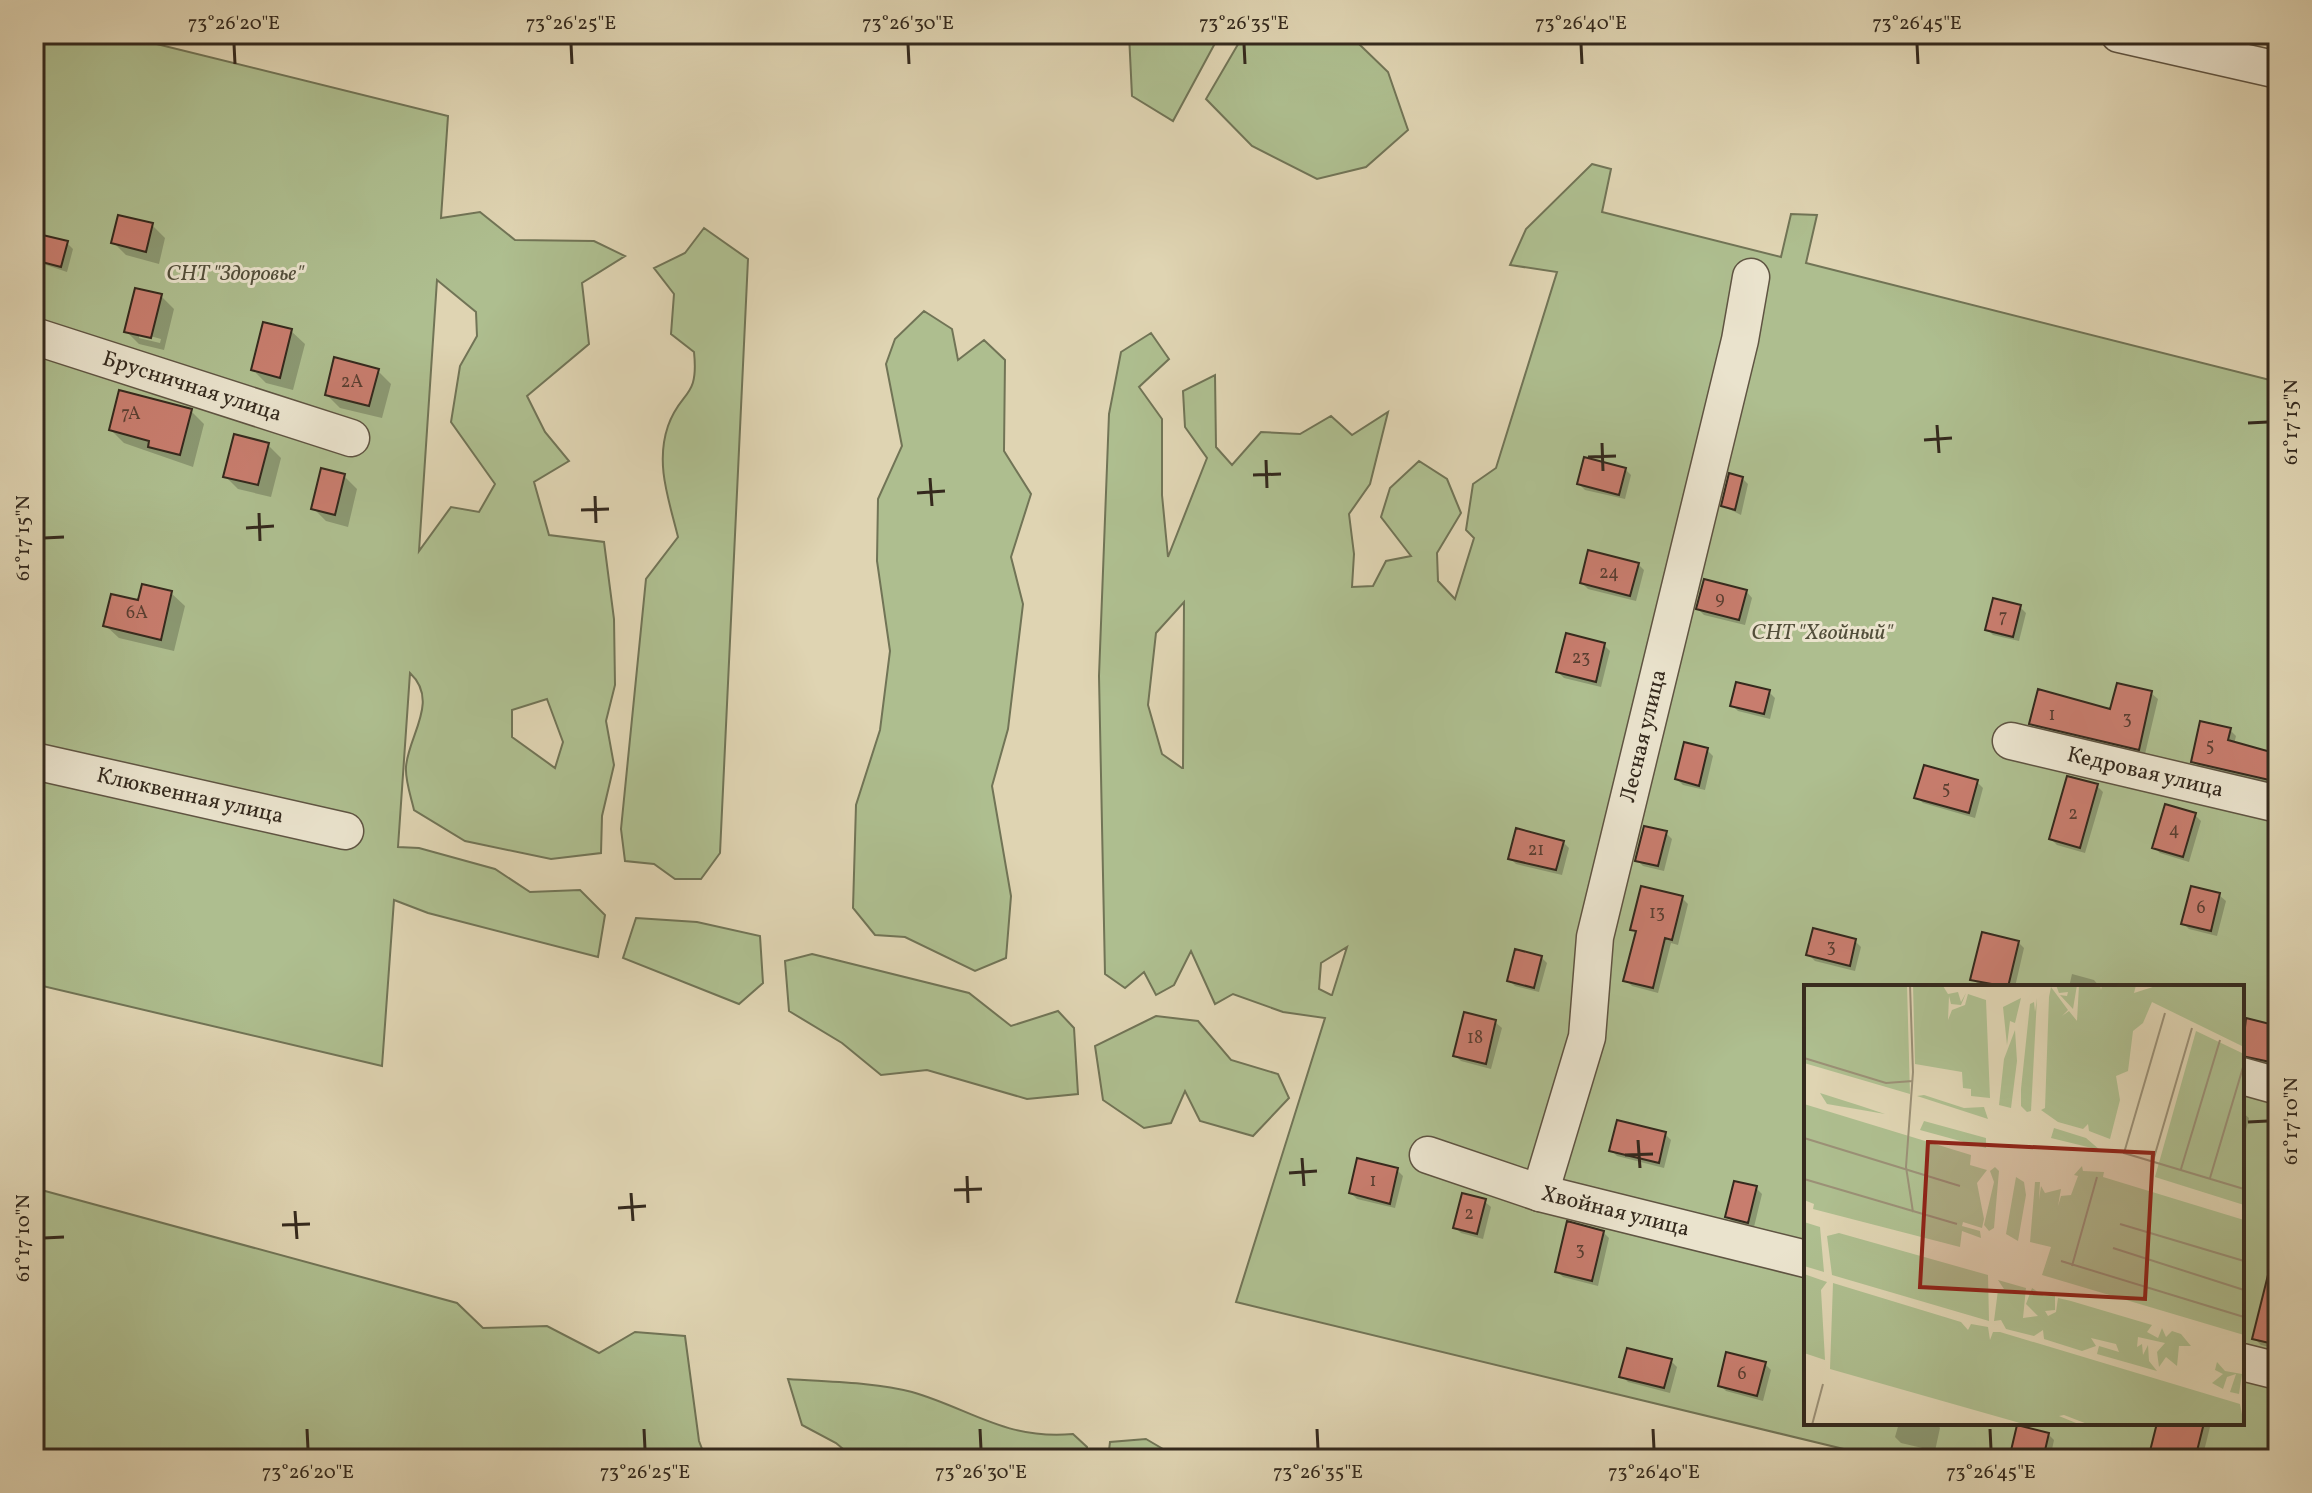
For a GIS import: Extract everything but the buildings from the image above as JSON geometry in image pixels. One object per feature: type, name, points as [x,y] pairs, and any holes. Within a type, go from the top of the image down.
[{"type":"street","points":[[2119,34],[2278,70]]},
{"type":"street","name":"Лесная улица","points":[[1540,1193],[1587,1037],[1595,937],[1740,340],[1751,277]]},
{"type":"street","name":"Брусничная улица","points":[[34,336],[351,438]]},
{"type":"street","name":"Кедровая улица","points":[[2011,741],[2278,804]]},
{"type":"street","name":"Клюквенная улица","points":[[34,761],[345,831]]},
{"type":"street","points":[[2244,1077],[2278,1086]]},
{"type":"street","name":"Хвойная улица","points":[[1428,1155],[1540,1193],[1804,1259]]},
{"type":"street","points":[[2244,1362],[2278,1371]]},
{"type":"green space","name":"СНТ \"Здоровье\"","points":[[34,34],[116,34],[448,116],[441,218],[480,212],[515,240],[594,241],[625,256],[582,283],[589,344],[527,396],[545,432],[569,461],[534,482],[549,535],[604,542],[614,619],[615,685],[606,721],[614,765],[602,816],[601,853],[551,859],[465,841],[414,810],[406,767],[420,719],[422,695],[419,684],[410,673],[398,847],[419,848],[495,869],[530,892],[580,890],[605,915],[598,957],[428,913],[394,900],[382,1066],[34,984]],"holes":[[[437,280],[476,312],[477,336],[460,366],[451,422],[495,484],[479,512],[451,507],[419,551]],[[547,699],[563,742],[555,768],[512,737],[512,710]]]},
{"type":"green space","points":[[1129,34],[1220,34],[1173,121],[1132,96]]},
{"type":"green space","points":[[1244,34],[1359,44],[1388,72],[1408,130],[1366,167],[1317,179],[1252,146],[1206,99]]},
{"type":"green space","name":"СНТ \"Хвойный\"","points":[[1592,164],[1611,169],[1602,212],[1781,257],[1791,214],[1817,215],[1806,263],[2278,382],[2278,1459],[1885,1459],[1236,1302],[1325,1018],[1283,1012],[1233,994],[1215,1004],[1191,951],[1174,985],[1156,995],[1144,972],[1125,988],[1105,974],[1099,676],[1109,414],[1121,352],[1151,333],[1169,359],[1139,387],[1162,419],[1162,495],[1168,557],[1207,458],[1185,427],[1183,391],[1215,375],[1216,447],[1232,465],[1261,432],[1300,434],[1331,416],[1352,435],[1388,412],[1370,484],[1349,514],[1354,554],[1352,587],[1373,586],[1386,561],[1411,556],[1381,517],[1390,488],[1419,461],[1447,479],[1461,513],[1437,553],[1438,581],[1455,599],[1474,538],[1466,530],[1473,484],[1496,468],[1557,272],[1510,265],[1526,229]],"holes":[[[1184,602],[1183,768],[1162,754],[1148,705],[1156,633]],[[1347,947],[1332,995],[1319,989],[1321,963]]]},
{"type":"green space","points":[[704,228],[748,259],[720,853],[701,879],[675,879],[654,864],[625,861],[621,829],[646,579],[678,537],[665,482],[664,440],[673,414],[691,387],[695,367],[694,352],[671,334],[674,294],[654,268],[685,253]]},
{"type":"green space","points":[[924,311],[952,329],[958,360],[984,340],[1005,360],[1004,451],[1031,494],[1011,557],[1023,604],[1008,729],[992,786],[1011,896],[1006,958],[975,971],[905,937],[875,935],[853,908],[856,805],[880,730],[890,651],[877,561],[878,499],[902,446],[886,364],[895,339]]},
{"type":"green space","points":[[636,918],[697,922],[760,936],[763,983],[739,1004],[623,958]]},
{"type":"green space","points":[[812,954],[969,993],[1011,1026],[1058,1011],[1074,1028],[1078,1094],[1027,1099],[927,1070],[881,1075],[842,1043],[789,1011],[785,961]]},
{"type":"green space","points":[[1156,1016],[1198,1021],[1231,1060],[1278,1074],[1289,1098],[1253,1136],[1200,1121],[1185,1091],[1171,1123],[1144,1128],[1103,1100],[1095,1046]]},
{"type":"green space","points":[[34,1188],[457,1303],[483,1328],[547,1326],[599,1353],[635,1332],[685,1336],[699,1441],[706,1459],[34,1459]]},
{"type":"green space","points":[[788,1379],[882,1386],[933,1399],[1008,1428],[1049,1435],[1073,1434],[1087,1447],[1086,1459],[855,1459],[836,1443],[802,1425]]},
{"type":"green space","points":[[1146,1439],[1180,1459],[1108,1459],[1110,1442]]}]
